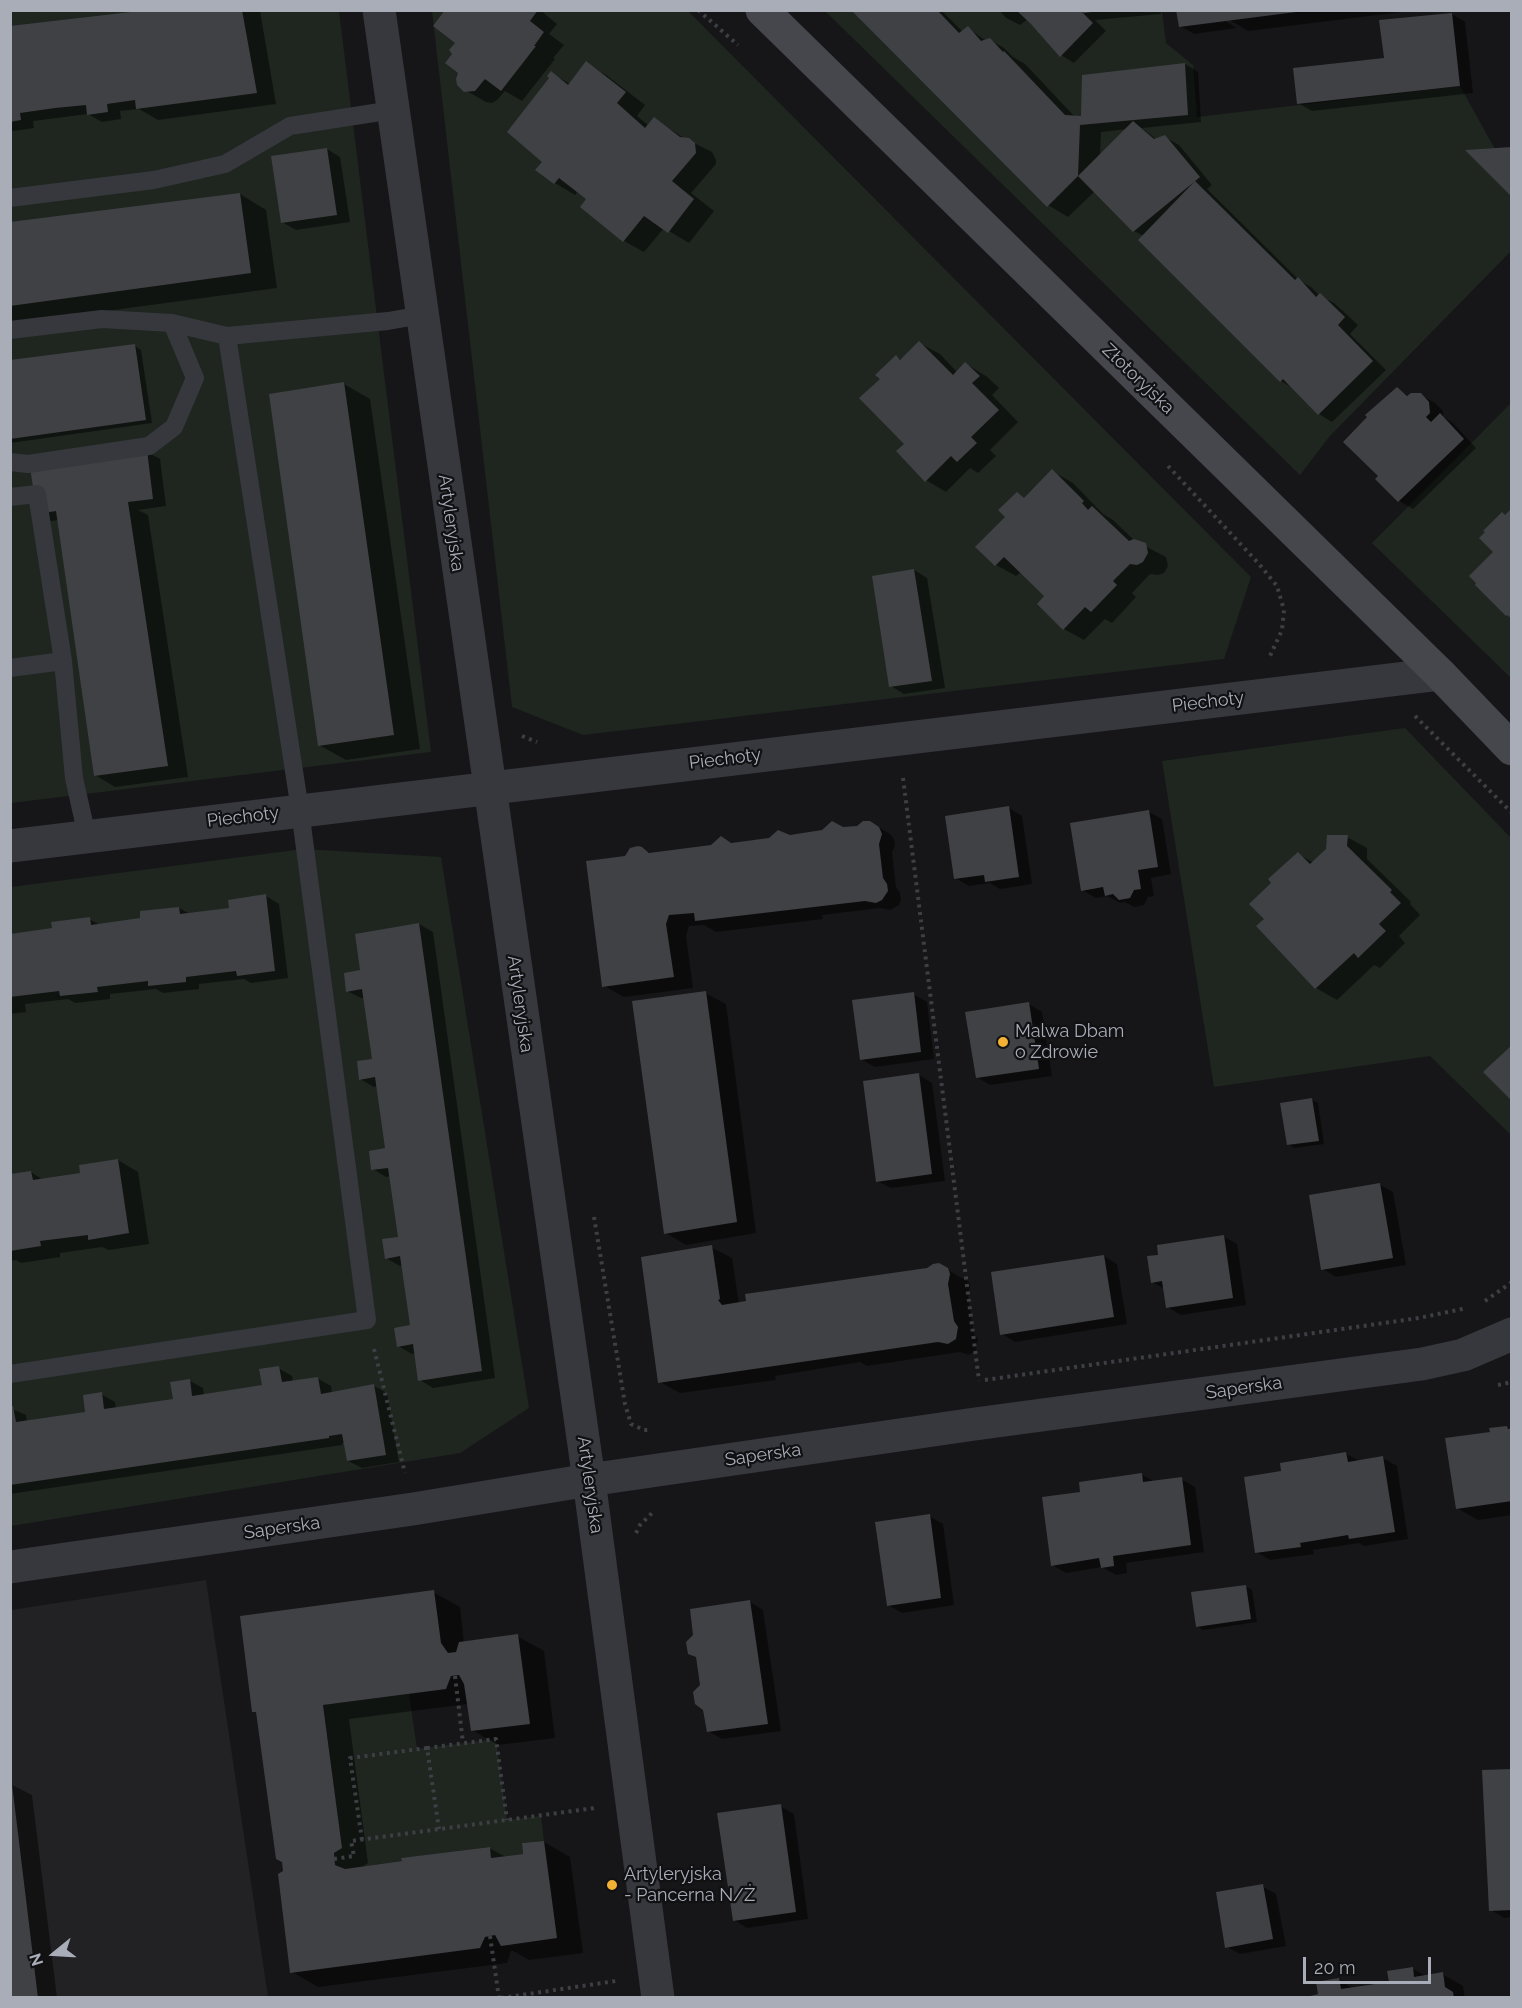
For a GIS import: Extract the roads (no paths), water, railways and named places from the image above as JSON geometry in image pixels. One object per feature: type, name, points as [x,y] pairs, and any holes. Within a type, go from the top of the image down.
[{"type":"street","name":"Artyleryjska","points":[[379,10],[589,1480],[658,1998]]},
{"type":"street","name":"Złotoryjska","points":[[762,10],[1440,674],[1512,749]]},
{"type":"street","name":"Piechoty","points":[[10,846],[1440,674]]},
{"type":"street","name":"Saperska","points":[[10,1567],[975,1424],[1422,1365],[1463,1355],[1512,1334]]},
{"type":"lane","points":[[10,198],[154,180],[225,164],[290,126],[393,110]]},
{"type":"lane","points":[[10,330],[102,319],[172,323],[227,336],[388,321],[422,315]]},
{"type":"lane","points":[[10,462],[28,464],[149,446],[174,426],[195,378],[172,323]]},
{"type":"lane","points":[[10,1374],[367,1320],[300,810],[227,336]]},
{"type":"lane","points":[[10,497],[38,494],[63,661],[74,778],[87,836]]},
{"type":"lane","points":[[10,668],[63,661]]},
{"type":"place","name":"Malwa Dbam o Zdrowie","points":[[1003,1042]]},
{"type":"place","name":"Artyleryjska - Pancerna N/Ż","points":[[612,1885]]}]
